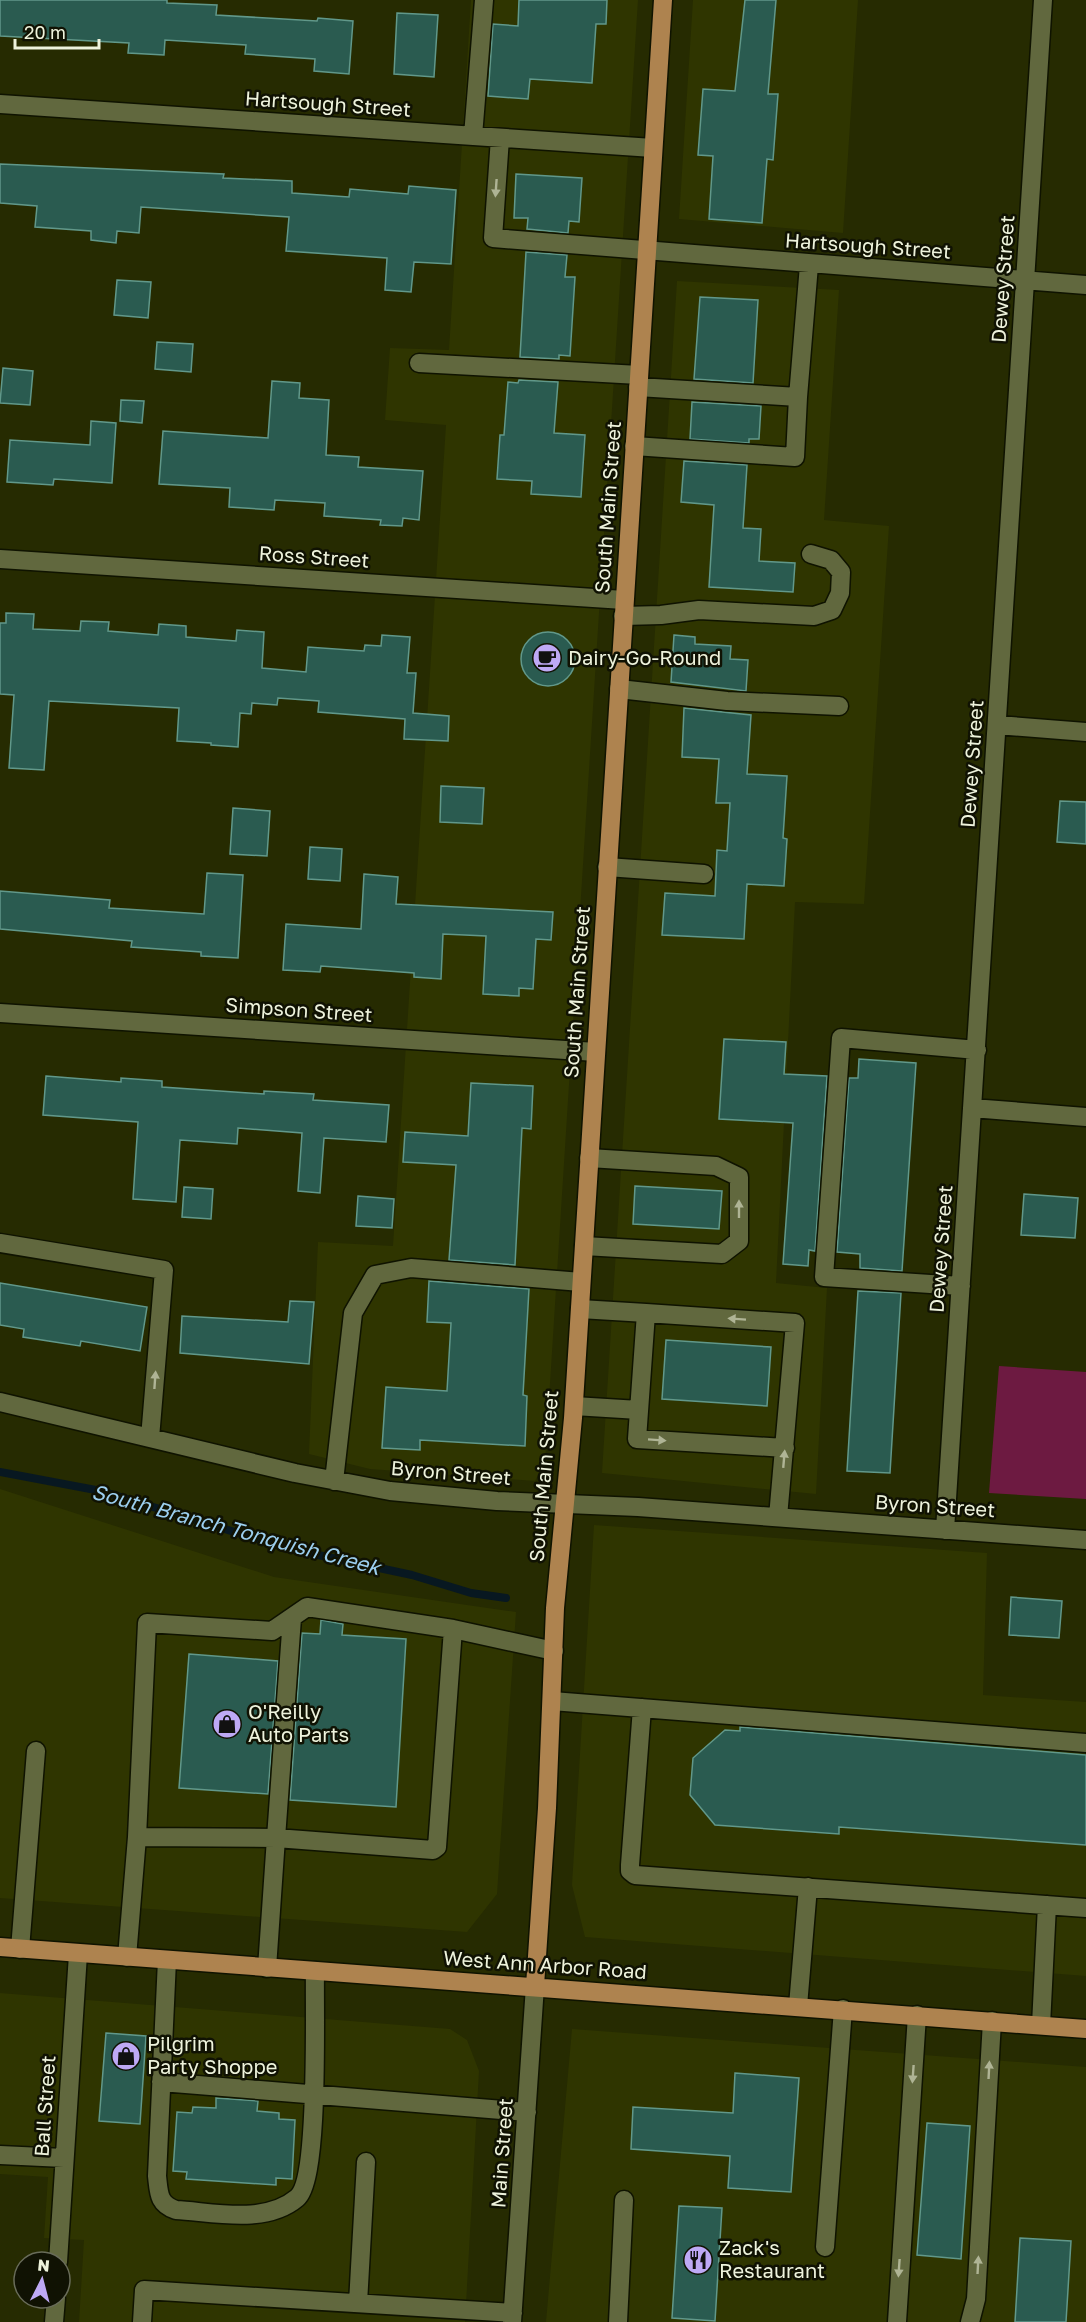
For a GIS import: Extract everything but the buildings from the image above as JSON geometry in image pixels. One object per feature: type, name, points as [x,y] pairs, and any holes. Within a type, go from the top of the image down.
[{"type":"main road","name":"South Main Street","points":[[536,1986],[554,1651],[574,1406],[663,0]]},
{"type":"main road","name":"West Ann Arbor Road","points":[[0,1947],[1086,2029]]},
{"type":"street","points":[[473,136],[484,0]]},
{"type":"street","name":"Dewey Street","points":[[945,1530],[1043,0]]},
{"type":"street","name":"Hartsough Street","points":[[0,104],[653,148]]},
{"type":"street","name":"Hartsough Street","points":[[500,138],[493,238],[809,265],[1086,285]]},
{"type":"street","points":[[634,446],[795,457],[809,265]]},
{"type":"street","points":[[419,363],[798,397]]},
{"type":"street","name":"Ross Street","points":[[0,559],[624,608],[661,615],[699,609],[814,616],[832,610],[840,593],[841,572],[831,560],[811,554]]},
{"type":"street","points":[[619,689],[727,701],[839,706]]},
{"type":"street","points":[[997,725],[1086,732]]},
{"type":"street","points":[[607,867],[704,874]]},
{"type":"street","name":"Simpson Street","points":[[0,1013],[596,1052]]},
{"type":"street","points":[[961,1286],[824,1277],[841,1038],[977,1050]]},
{"type":"street","points":[[972,1108],[1086,1117]]},
{"type":"street","points":[[584,1246],[722,1254],[739,1242],[739,1178],[716,1166],[589,1158]]},
{"type":"street","points":[[0,1243],[164,1270],[150,1438]]},
{"type":"street","points":[[334,1480],[353,1313],[375,1275],[411,1268],[581,1282]]},
{"type":"street","points":[[580,1308],[795,1323],[778,1517]]},
{"type":"street","points":[[646,1313],[637,1438],[785,1448]]},
{"type":"street","name":"Byron Street","points":[[0,1402],[390,1491],[1086,1540]]},
{"type":"street","points":[[574,1406],[639,1410]]},
{"type":"street","points":[[127,1957],[137,1837],[147,1623],[272,1631],[307,1607],[453,1629],[554,1651]]},
{"type":"street","points":[[267,1968],[292,1618]]},
{"type":"street","points":[[137,1837],[276,1838],[432,1850],[437,1847],[453,1629]]},
{"type":"street","points":[[552,1701],[1086,1743]]},
{"type":"street","points":[[642,1708],[630,1871],[635,1875],[1086,1908]]},
{"type":"street","points":[[20,1949],[36,1751]]},
{"type":"street","points":[[798,2006],[808,1887]]},
{"type":"street","points":[[1041,2025],[1047,1905]]},
{"type":"street","name":"Ball Street","points":[[59,2250],[78,1954]]},
{"type":"street","points":[[167,1960],[157,2176],[159,2198],[165,2206],[176,2210],[265,2214],[298,2198],[306,2183],[310,2160],[315,1971]]},
{"type":"street","name":"Main Street","points":[[512,2318],[536,1986]]},
{"type":"street","points":[[825,2247],[843,2009]]},
{"type":"street","points":[[897,2322],[917,2015]]},
{"type":"street","points":[[970,2322],[976,2298],[992,2021]]},
{"type":"street","points":[[161,2082],[527,2112]]},
{"type":"street","points":[[0,2155],[64,2158]]},
{"type":"street","points":[[358,2303],[366,2162]]},
{"type":"street","points":[[618,2322],[624,2200]]},
{"type":"street","points":[[142,2322],[144,2290],[358,2303],[512,2318]]},
{"type":"shaded area","points":[[471,0],[638,0],[545,1462],[535,1481],[370,1469],[309,1454],[318,1242],[393,1246],[446,425],[385,420],[390,348],[449,350]]},
{"type":"shaded area","points":[[693,0],[858,0],[843,233],[679,219]]},
{"type":"shaded area","points":[[677,281],[839,290],[824,520],[889,526],[864,904],[795,902],[776,1283],[827,1288],[816,1494],[602,1473]]},
{"type":"shaded area","points":[[999,1366],[1086,1372],[1086,1499],[989,1493]]},
{"type":"shaded area","points":[[0,1489],[274,1577],[516,1612],[497,1894],[467,1932],[0,1898]]},
{"type":"shaded area","points":[[594,1525],[987,1553],[983,1695],[1086,1702],[1086,1976],[585,1937],[572,1885]]},
{"type":"shaded area","points":[[0,1993],[450,2029],[467,2040],[479,2071],[465,2322],[79,2322],[84,2240],[44,2238],[48,2177],[0,2174]]},
{"type":"shaded area","points":[[572,2029],[1086,2067],[1086,2322],[546,2322]]},
{"type":"waterway","name":"South Branch Tonquish Creek","points":[[0,1472],[101,1491],[290,1549],[412,1575],[471,1593],[506,1598]]},
{"type":"place","name":"Dairy-Go-Round","points":[[547,658]]},
{"type":"place","name":"O'Reilly Auto Parts","points":[[227,1724]]},
{"type":"place","name":"Pilgrim Party Shoppe","points":[[126,2056]]},
{"type":"place","name":"Zack's Restaurant","points":[[698,2260]]}]
